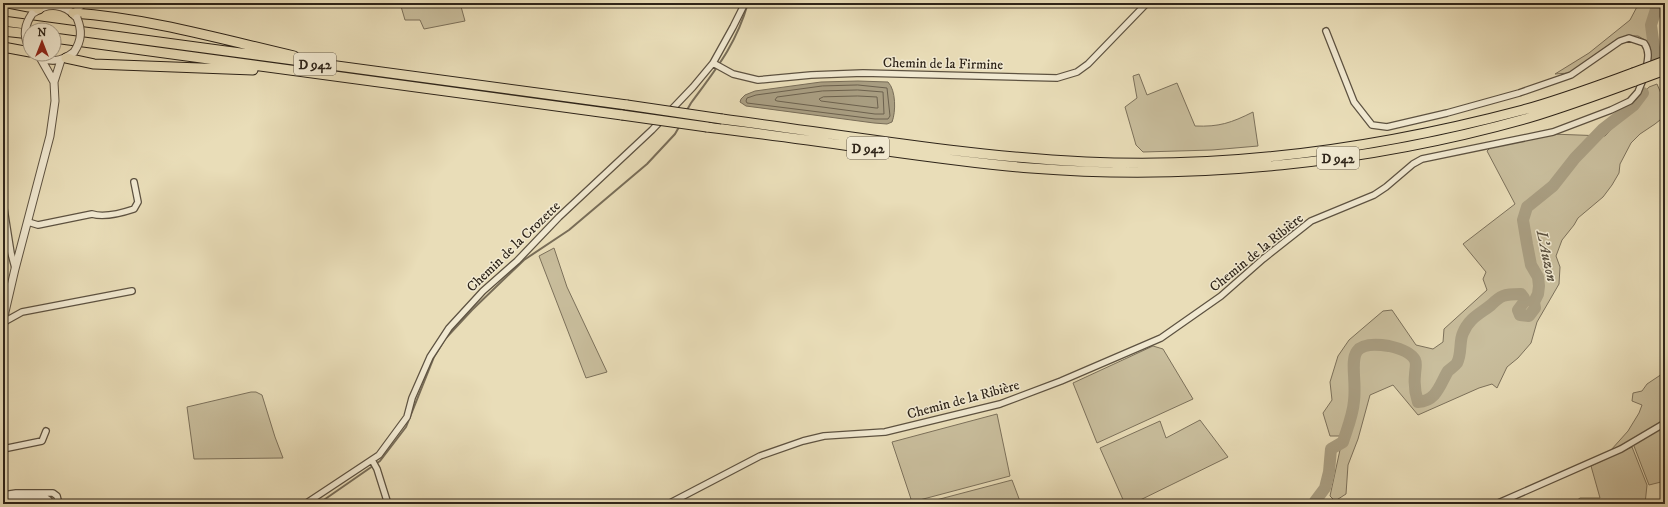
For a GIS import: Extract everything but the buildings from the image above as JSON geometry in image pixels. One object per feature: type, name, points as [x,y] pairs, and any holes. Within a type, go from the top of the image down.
[{"type":"highway","points":[[8,3],[36,11]]},
{"type":"highway","name":"D 942","points":[[71,11],[148,23],[344,72]]},
{"type":"highway","name":"D 942","points":[[3,22],[344,72],[622,115],[947,159],[1030,168],[1123,171],[1246,168],[1338,158],[1435,140],[1528,118],[1634,77],[1665,61]]},
{"type":"highway","points":[[3,31],[22,33]]},
{"type":"highway","name":"D 942","points":[[62,39],[626,105],[948,150],[1089,162],[1180,162],[1246,158],[1363,145],[1430,132],[1525,109],[1634,77],[1665,70]]},
{"type":"highway","points":[[3,47],[22,48]]},
{"type":"highway","name":"D 942","points":[[63,59],[94,64],[344,72]]},
{"type":"street","points":[[71,11],[85,3]]},
{"type":"street","name":"Chemin de la Crozette","points":[[305,504],[379,455],[407,417],[412,398],[430,357],[449,328],[483,291],[517,261],[559,217],[652,130],[693,88],[713,62],[745,3]]},
{"type":"street","name":"Chemin de la Firmine","points":[[713,62],[733,74],[758,80],[851,73],[1057,78],[1077,72],[1088,64],[1147,3]]},
{"type":"street","points":[[3,330],[15,269],[53,124],[55,101],[54,82],[63,59],[74,52],[80,42],[81,35],[80,26],[71,11],[58,5],[50,4],[36,11],[28,22]]},
{"type":"street","name":"Chemin de la Ribière","points":[[668,504],[760,456],[804,441],[824,436],[885,432],[1000,404],[1061,381],[1161,338],[1222,296],[1263,259],[1311,221],[1374,195],[1418,161],[1553,132],[1612,110],[1630,101],[1638,92],[1645,75],[1648,58],[1648,52],[1644,43],[1629,38],[1620,41],[1571,75],[1519,93],[1448,113],[1387,127],[1379,127],[1372,125],[1350,96],[1326,31]]},
{"type":"street","points":[[44,62],[54,82]]},
{"type":"street","points":[[28,222],[38,225],[92,214],[98,216],[134,209],[138,202],[134,182]]},
{"type":"street","points":[[3,202],[15,269]]},
{"type":"street","points":[[4,322],[22,312],[132,291]]},
{"type":"street","points":[[1496,504],[1621,449],[1665,422]]},
{"type":"street","points":[[3,449],[42,441],[46,431]]},
{"type":"street","points":[[372,460],[377,469],[388,504]]},
{"type":"street","points":[[3,496],[16,493],[53,493],[57,496],[59,504]]},
{"type":"street","points":[[3,496],[46,498],[51,504]]},
{"type":"shaded area","points":[[400,3],[460,3],[465,21],[424,29],[420,20],[405,20]]},
{"type":"shaded area","points":[[1639,3],[1655,3],[1649,24],[1650,46],[1645,40],[1638,36],[1629,36],[1617,39],[1569,73],[1555,74],[1589,53],[1630,20]]},
{"type":"shaded area","points":[[1139,74],[1147,95],[1177,83],[1195,126],[1225,124],[1253,112],[1258,146],[1212,150],[1143,152],[1136,145],[1125,107],[1137,98],[1133,76]]},
{"type":"shaded area","points":[[1657,84],[1663,98],[1665,98],[1665,116],[1640,134],[1631,143],[1620,164],[1619,173],[1612,185],[1603,197],[1578,218],[1562,240],[1556,256],[1560,267],[1559,284],[1537,322],[1531,343],[1518,358],[1507,367],[1497,388],[1492,384],[1479,388],[1418,415],[1393,385],[1370,395],[1358,439],[1348,465],[1346,494],[1335,501],[1330,496],[1343,436],[1330,436],[1323,413],[1332,400],[1330,382],[1338,356],[1349,340],[1383,311],[1392,310],[1416,345],[1433,349],[1443,342],[1444,329],[1487,290],[1483,279],[1486,272],[1463,244],[1515,204],[1487,151],[1490,148],[1551,134],[1605,136],[1649,87]]},
{"type":"shaded area","points":[[554,248],[567,287],[607,372],[586,378],[539,256]]},
{"type":"shaded area","points":[[1153,346],[1163,349],[1193,399],[1097,443],[1073,383]]},
{"type":"shaded area","points":[[1665,372],[1665,481],[1649,485],[1634,446],[1629,441],[1611,450],[1628,431],[1639,413],[1642,405],[1632,401],[1633,393],[1642,391],[1647,384]]},
{"type":"shaded area","points":[[256,392],[262,395],[283,458],[194,459],[187,407]]},
{"type":"shaded area","points":[[997,414],[1010,476],[912,502],[892,442]]},
{"type":"shaded area","points":[[1200,420],[1228,457],[1132,504],[1125,504],[1100,448],[1160,421],[1166,438]]},
{"type":"shaded area","points":[[1632,447],[1647,485],[1645,504],[1572,504],[1580,498],[1600,498],[1591,466]]},
{"type":"shaded area","points":[[1012,480],[1021,504],[921,504]]},
{"type":"water","points":[[821,82],[888,82],[893,90],[894,96],[894,113],[892,122],[887,124],[874,123],[746,106],[740,102],[745,95],[755,91]]},
{"type":"waterway","points":[[687,110],[717,67],[738,32],[748,3]]},
{"type":"waterway","name":"L'Auzon","points":[[1655,55],[1651,25],[1658,3]]},
{"type":"waterway","name":"L'Auzon","points":[[1313,504],[1325,488],[1329,472],[1331,449],[1343,442],[1351,417],[1355,389],[1354,358],[1357,351],[1363,347],[1373,345],[1389,346],[1411,355],[1416,363],[1415,392],[1418,402],[1424,401],[1430,399],[1434,395],[1448,371],[1457,363],[1463,333],[1465,328],[1475,317],[1503,296],[1516,294],[1521,294],[1524,298],[1524,302],[1518,310],[1520,315],[1529,316],[1535,308],[1534,302],[1538,294],[1539,286],[1538,277],[1531,265],[1523,220],[1527,207],[1553,186],[1575,158],[1603,129],[1634,105],[1643,93]]},
{"type":"waterway","points":[[318,504],[380,461],[406,427],[434,357],[445,339],[472,310],[524,260],[569,230],[647,164],[675,134],[679,127]]}]
